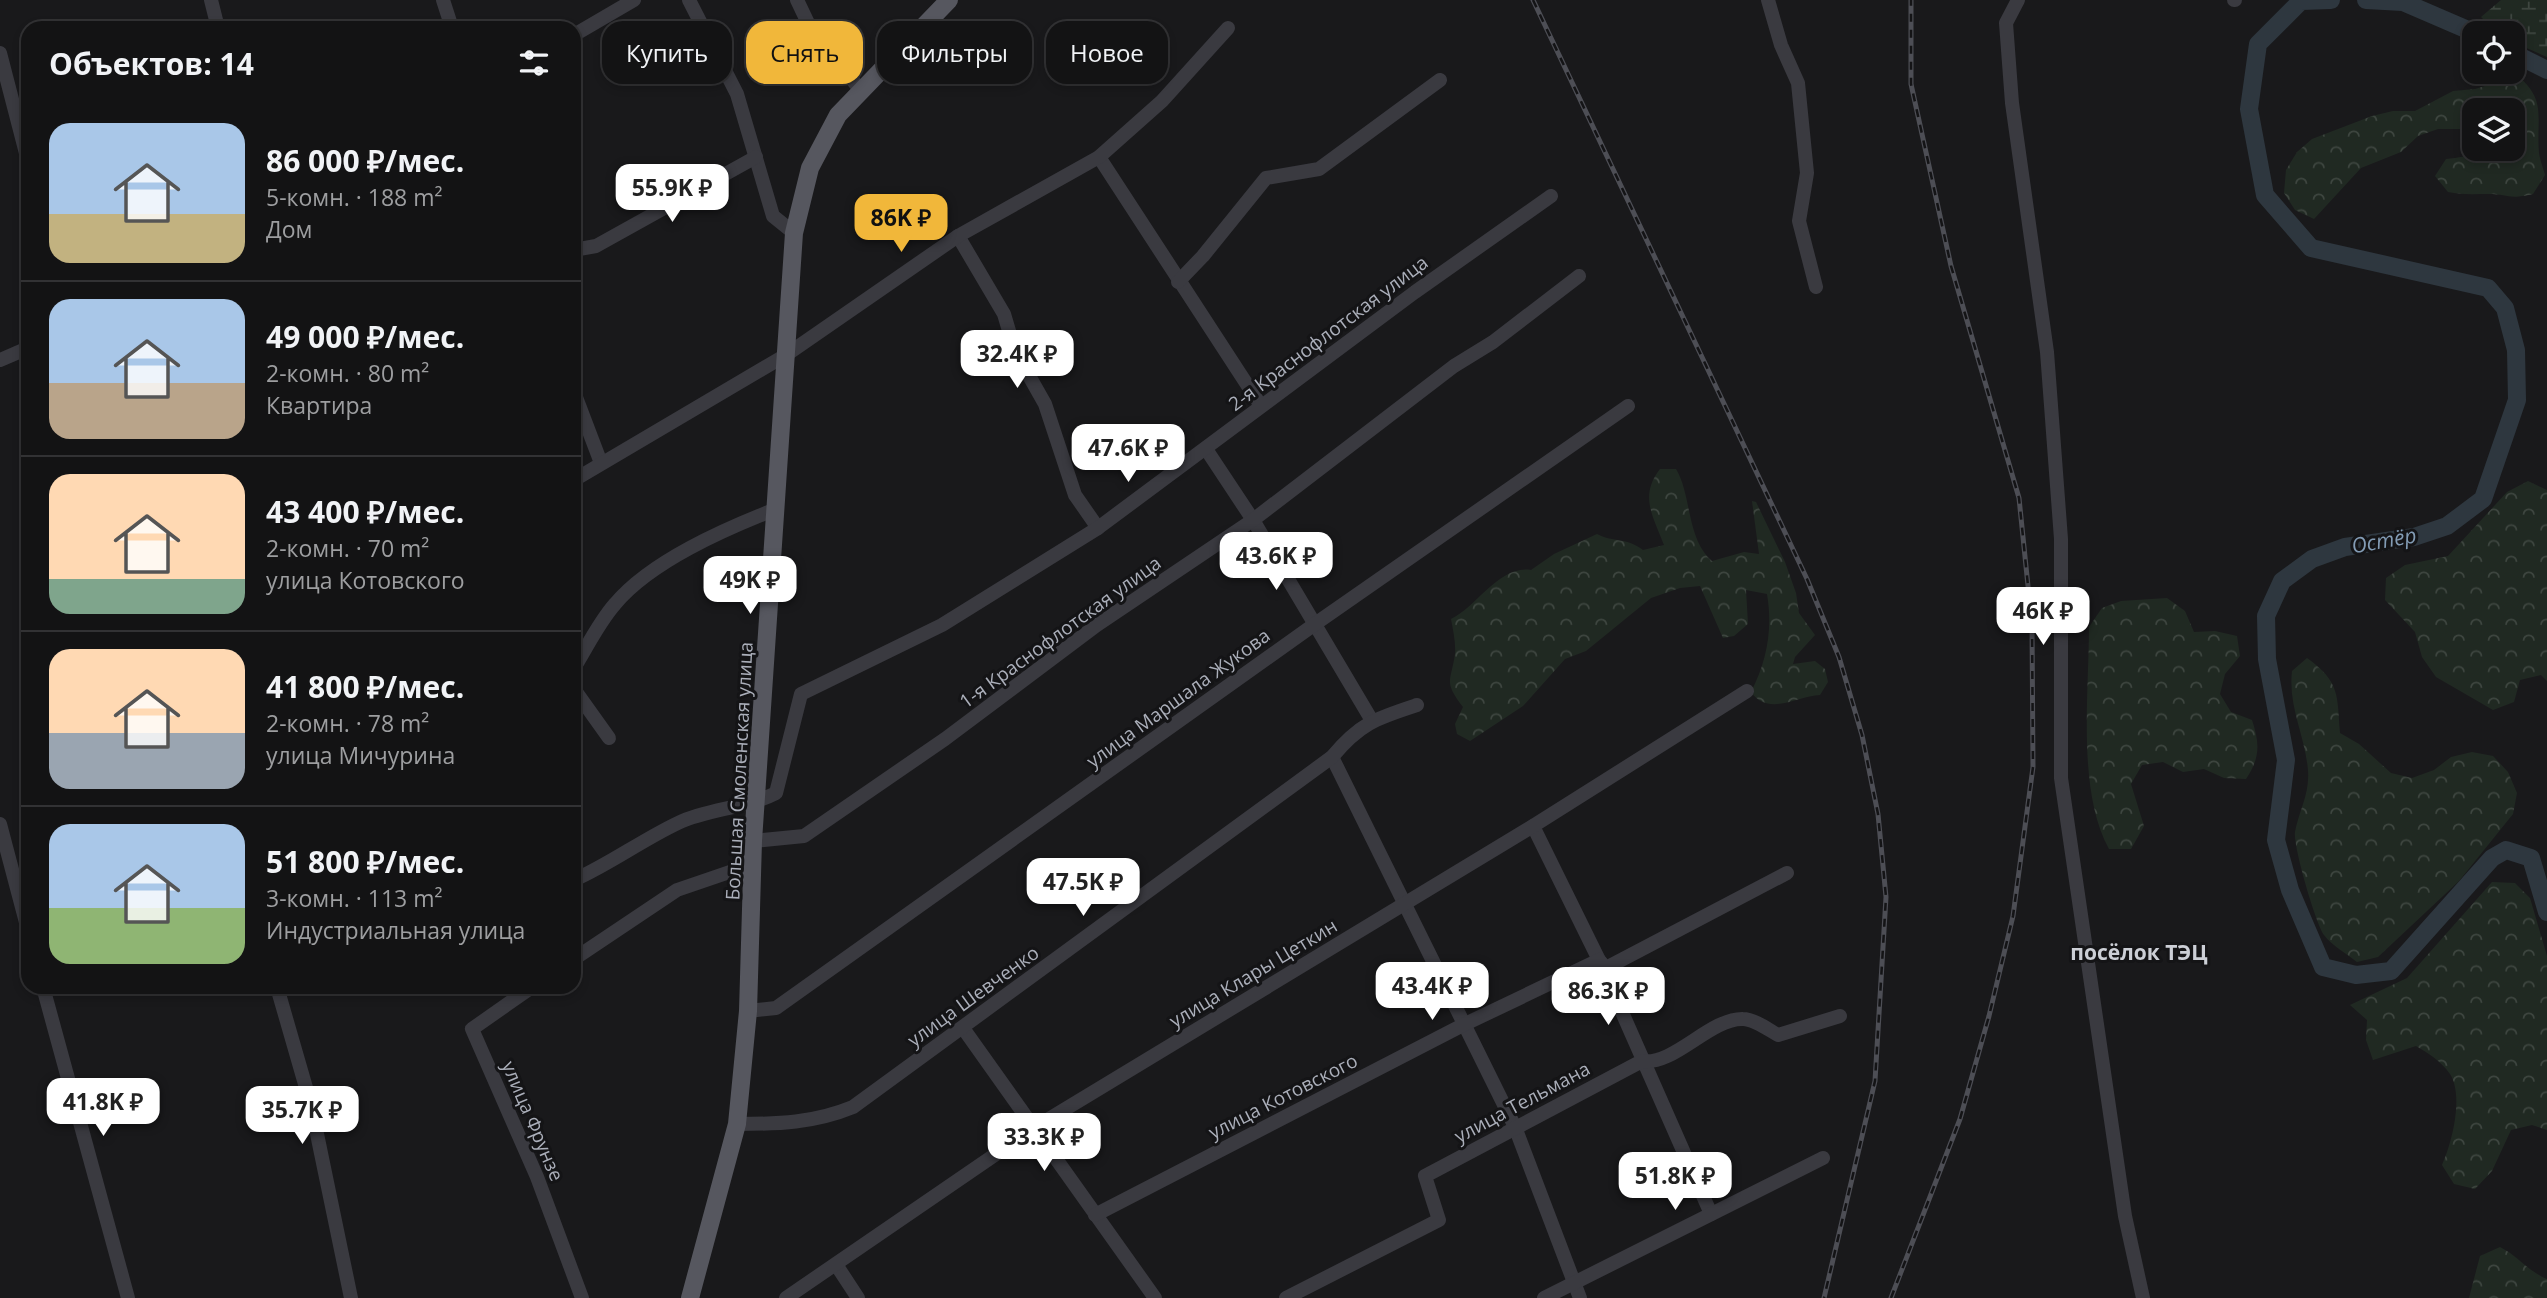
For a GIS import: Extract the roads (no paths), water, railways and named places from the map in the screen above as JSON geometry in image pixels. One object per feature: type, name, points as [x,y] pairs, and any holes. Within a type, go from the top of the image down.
[{"type":"main road","name":"Большая Смоленская улица","points":[[690,1298],[737,1124],[748,1011],[753,841],[794,233],[810,169],[838,115],[949,0]]},
{"type":"street","points":[[211,0],[216,21]]},
{"type":"street","points":[[443,0],[450,21]]},
{"type":"street","points":[[581,31],[634,0]]},
{"type":"street","points":[[689,0],[737,94],[773,216],[794,233]]},
{"type":"street","points":[[797,0],[808,23],[861,91]]},
{"type":"street","points":[[1768,0],[1781,45],[1798,83],[1807,173],[1799,221],[1816,287]]},
{"type":"street","points":[[2018,0],[2006,23],[2012,103],[2047,352],[2061,539],[2061,778],[2125,1216],[2143,1298]]},
{"type":"street","points":[[581,476],[786,355],[958,236],[1099,157],[1162,101],[1228,28]]},
{"type":"street","points":[[0,53],[21,134]]},
{"type":"street","points":[[1178,282],[1203,256],[1266,178],[1319,169],[1440,80]]},
{"type":"street","points":[[581,249],[596,246],[756,157]]},
{"type":"street","points":[[1099,157],[1261,407]]},
{"type":"street","name":"2-я Краснофлотская улица","points":[[757,803],[776,793],[801,694],[942,625],[1098,528],[1551,196]]},
{"type":"street","points":[[958,236],[1004,314],[1015,351],[1045,404],[1075,495],[1098,528]]},
{"type":"street","name":"1-я Краснофлотская улица","points":[[753,841],[804,836],[967,723],[1097,625],[1253,520],[1454,366],[1493,342],[1579,276]]},
{"type":"street","points":[[0,360],[21,351]]},
{"type":"street","name":"улица Маршала Жукова","points":[[748,1011],[776,1008],[1315,624],[1628,406]]},
{"type":"street","points":[[581,410],[601,463]]},
{"type":"street","points":[[1206,449],[1253,520],[1371,719]]},
{"type":"street","points":[[581,656],[615,603],[664,563],[721,531],[776,509]]},
{"type":"street","name":"улица Клары Цеткин","points":[[786,1298],[1034,1128],[1533,826],[1748,691]]},
{"type":"street","points":[[581,699],[609,738]]},
{"type":"street","name":"улица Шевченко","points":[[737,1124],[794,1124],[826,1118],[853,1107],[1332,757],[1350,735],[1371,719],[1417,705]]},
{"type":"street","points":[[1332,757],[1516,1127],[1572,1283],[1580,1298]]},
{"type":"street","points":[[581,876],[680,822],[757,803]]},
{"type":"street","points":[[0,824],[21,904]]},
{"type":"street","points":[[1533,826],[1599,960],[1711,1214]]},
{"type":"street","points":[[581,954],[677,890],[753,864]]},
{"type":"street","name":"улица Котовского","points":[[1095,1215],[1463,1025],[1599,960],[1606,968],[1787,873]]},
{"type":"street","points":[[45,994],[128,1298]]},
{"type":"street","points":[[279,994],[312,1105],[351,1298]]},
{"type":"street","name":"улица Фрунзе","points":[[521,994],[472,1029],[537,1177],[582,1298]]},
{"type":"street","name":"улица Тельмана","points":[[1286,1298],[1439,1220],[1424,1176],[1642,1061],[1647,1062],[1679,1049],[1722,1024],[1744,1018],[1779,1035],[1840,1016]]},
{"type":"street","points":[[963,1028],[1155,1298]]},
{"type":"street","points":[[1544,1298],[1823,1158]]},
{"type":"street","points":[[836,1266],[858,1298]]},
{"type":"waterway","name":"Остёр","points":[[2331,0],[2301,1],[2258,44],[2249,109],[2265,195],[2311,248],[2488,288],[2505,308],[2516,350],[2517,400],[2483,499],[2447,526],[2414,537],[2345,547],[2312,559],[2282,581],[2266,616],[2267,659],[2286,760],[2276,840],[2290,890],[2323,967],[2356,975],[2391,971],[2492,858],[2506,850],[2531,858],[2547,912]]},
{"type":"waterway","name":"Остёр","points":[[2366,0],[2403,2],[2462,27]]},
{"type":"waterway","name":"Остёр","points":[[2525,59],[2547,70]]},
{"type":"railway","points":[[1533,0],[1807,579],[1839,657],[1862,735],[1878,814],[1886,897],[1875,1081],[1824,1298]]},
{"type":"railway","points":[[1891,1298],[1960,1119],[1989,1016],[2013,916],[2033,767],[2032,625],[2019,498],[1951,266],[1911,84],[1911,0]]},
{"type":"district","name":"посёлок ТЭЦ","points":[[2139,953]]}]
